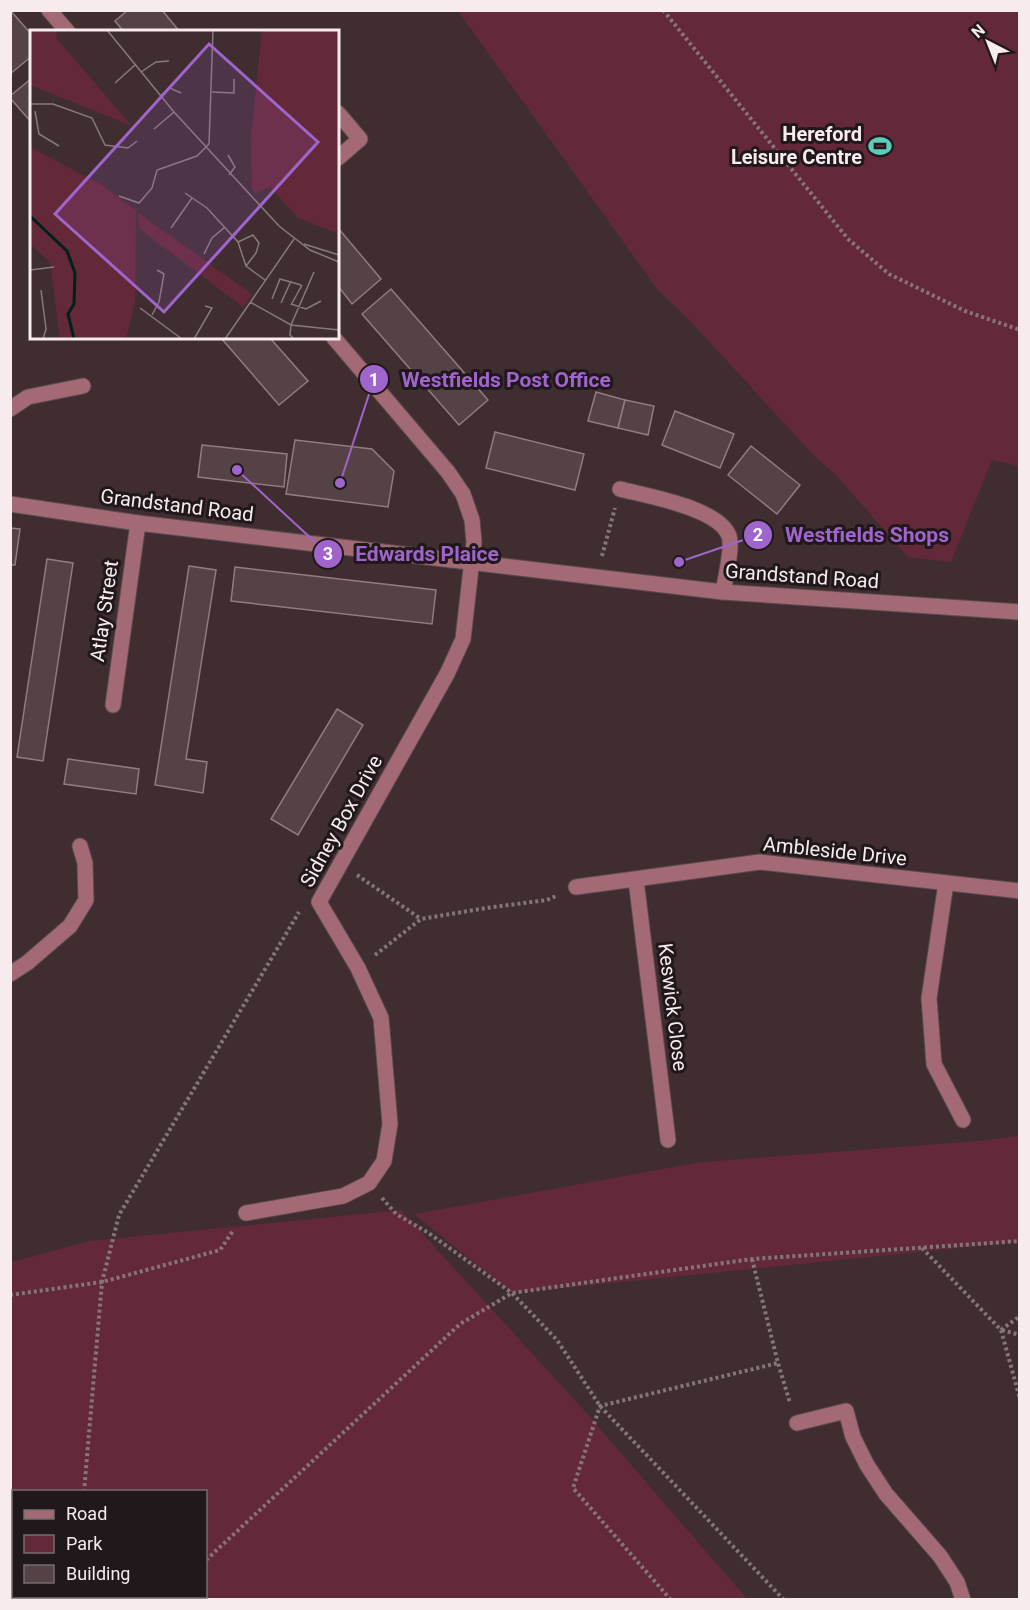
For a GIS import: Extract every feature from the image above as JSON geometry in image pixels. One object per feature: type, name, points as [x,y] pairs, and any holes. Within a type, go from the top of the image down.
[{"type":"street","points":[[49,10],[66,30]]},
{"type":"street","points":[[339,114],[360,139],[339,157]]},
{"type":"street","name":"Sidney Box Drive","points":[[335,339],[448,472],[463,494],[472,520],[474,542],[463,639],[447,674],[319,902],[358,968],[381,1018],[390,1124],[384,1161],[369,1183]]},
{"type":"street","points":[[10,409],[28,397],[83,386]]},
{"type":"street","points":[[620,489],[686,506],[719,522],[729,537],[729,558],[723,592]]},
{"type":"street","name":"Grandstand Road","points":[[10,504],[138,523],[723,592],[1020,612]]},
{"type":"street","name":"Atlay Street","points":[[113,705],[138,523]]},
{"type":"street","points":[[10,974],[27,963],[70,926],[86,900],[85,863],[80,846]]},
{"type":"street","name":"Ambleside Drive","points":[[576,887],[760,862],[1020,891]]},
{"type":"street","name":"Keswick Close","points":[[636,880],[668,1140]]},
{"type":"street","points":[[946,883],[929,998],[934,1064],[963,1120]]},
{"type":"street","points":[[246,1213],[343,1196],[369,1183]]},
{"type":"street","points":[[796,1423],[846,1411],[853,1437],[867,1465],[886,1494],[940,1556],[957,1582],[963,1599]]},
{"type":"path","points":[[663,10],[849,238],[889,274],[965,311],[1020,330]]},
{"type":"path","points":[[597,577],[620,489]]},
{"type":"path","points":[[340,863],[421,919]]},
{"type":"path","points":[[358,968],[421,919],[547,900],[576,887]]},
{"type":"path","points":[[84,1490],[102,1282],[119,1215],[298,913],[319,902]]},
{"type":"path","points":[[369,1183],[396,1214],[427,1232],[512,1293],[557,1340],[600,1406],[784,1599]]},
{"type":"path","points":[[10,1294],[102,1282],[220,1250],[246,1213]]},
{"type":"path","points":[[207,1559],[460,1324],[512,1293],[752,1259],[1020,1241]]},
{"type":"path","points":[[922,1247],[1001,1330],[1020,1399]]},
{"type":"path","points":[[752,1259],[778,1363],[796,1423]]},
{"type":"path","points":[[1001,1330],[1020,1316]]},
{"type":"path","points":[[1001,1330],[1020,1335]]},
{"type":"path","points":[[600,1406],[778,1363]]},
{"type":"path","points":[[600,1406],[573,1488],[671,1599]]},
{"type":"green space","points":[[458,11],[1019,11],[1019,466],[992,460],[951,562],[908,557],[835,474],[817,459],[691,322],[657,289]]},
{"type":"green space","points":[[1019,1136],[1019,1242],[512,1293],[414,1214],[702,1162]]},
{"type":"green space","points":[[401,1210],[582,1408],[747,1599],[11,1599],[11,1262],[90,1241]]},
{"type":"building","points":[[10,10],[30,33],[30,58],[10,74]]},
{"type":"building","points":[[128,10],[162,10],[178,30],[122,30],[115,21]]},
{"type":"building","points":[[30,80],[30,121],[10,98]]},
{"type":"building","points":[[339,229],[381,279],[352,304],[339,287]]},
{"type":"building","points":[[391,289],[488,400],[459,425],[362,314]]},
{"type":"building","points":[[222,339],[271,339],[308,381],[279,405]]},
{"type":"building","points":[[596,392],[625,400],[618,428],[588,421]]},
{"type":"building","points":[[625,400],[654,406],[648,435],[618,428]]},
{"type":"building","points":[[675,411],[734,434],[720,468],[662,445]]},
{"type":"building","points":[[495,432],[584,454],[575,490],[486,468]]},
{"type":"building","points":[[295,440],[372,449],[394,471],[388,507],[286,494]]},
{"type":"building","points":[[202,445],[287,454],[284,487],[198,477]]},
{"type":"building","points":[[751,446],[800,485],[777,514],[728,475]]},
{"type":"building","points":[[10,528],[20,529],[15,565],[10,565]]},
{"type":"building","points":[[47,559],[73,563],[43,761],[17,757]]},
{"type":"building","points":[[189,566],[216,570],[186,759],[207,762],[203,793],[155,785]]},
{"type":"building","points":[[235,567],[436,590],[432,624],[231,601]]},
{"type":"building","points":[[337,709],[363,725],[298,835],[271,819]]},
{"type":"building","points":[[68,759],[139,769],[136,794],[64,784]]},
{"type":"place","name":"Hereford Leisure Centre","points":[[880,146]]},
{"type":"place","name":"Edwards Plaice","points":[[237,470]]},
{"type":"place","name":"Westfields Post Office","points":[[340,483]]},
{"type":"place","name":"Westfields Shops","points":[[679,562]]}]
